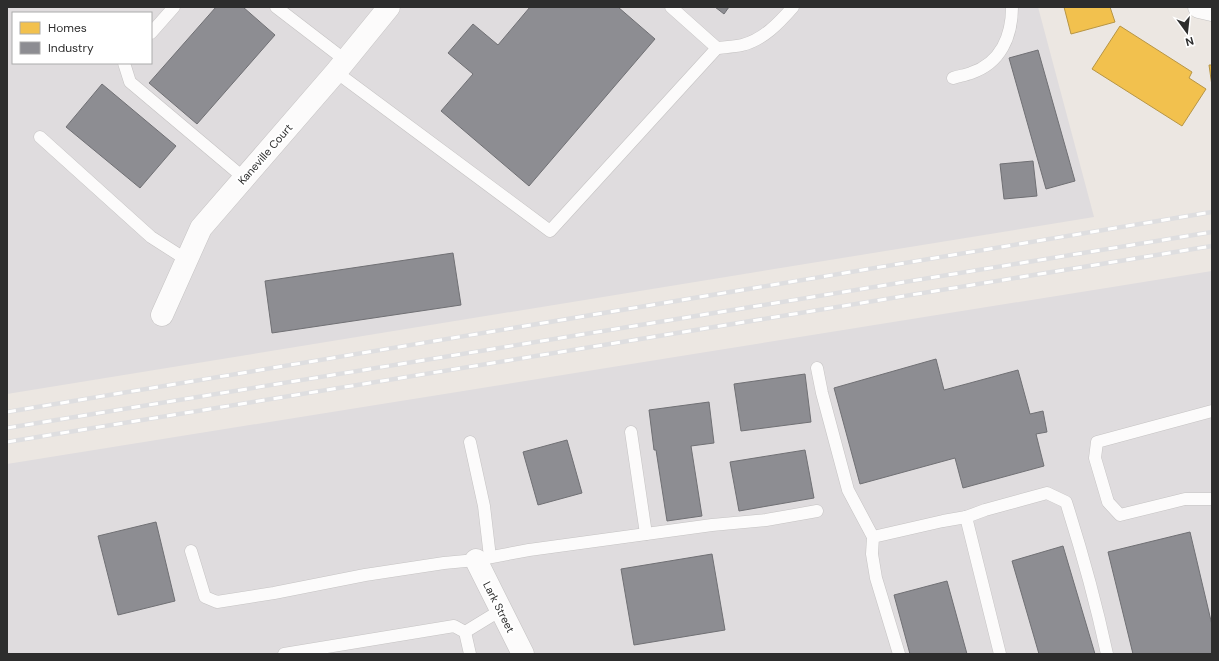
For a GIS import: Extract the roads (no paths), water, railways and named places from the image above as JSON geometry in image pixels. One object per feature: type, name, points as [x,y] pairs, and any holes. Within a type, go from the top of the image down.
[{"type":"street","name":"Kaneville Court","points":[[162,315],[202,228],[340,66],[388,7]]},
{"type":"street","points":[[1199,7],[1212,10]]},
{"type":"street","name":"Lark Street","points":[[483,558],[501,610],[523,654]]},
{"type":"lane","points":[[152,32],[174,7]]},
{"type":"lane","points":[[276,7],[340,66],[550,231],[717,48],[743,45],[761,36],[776,26],[793,7]]},
{"type":"lane","points":[[671,7],[717,48]]},
{"type":"lane","points":[[953,78],[973,73],[986,66],[996,58],[1004,47],[1010,33],[1012,7]]},
{"type":"lane","points":[[124,64],[130,82],[244,178]]},
{"type":"lane","points":[[40,137],[151,237],[187,260]]},
{"type":"lane","points":[[817,368],[822,393],[848,490],[874,537],[872,554],[876,578],[899,654]]},
{"type":"lane","points":[[1212,411],[1097,442],[1095,458],[1108,502],[1120,515],[1185,499],[1212,499]]},
{"type":"lane","points":[[631,432],[646,534]]},
{"type":"lane","points":[[470,442],[484,506],[483,558]]},
{"type":"lane","points":[[874,537],[966,517],[985,510],[1047,493],[1066,502],[1097,610],[1107,654]]},
{"type":"lane","points":[[191,551],[205,597],[217,602],[274,593],[365,575],[444,563],[712,525],[766,520],[817,511]]},
{"type":"lane","points":[[966,517],[1000,654]]},
{"type":"lane","points":[[465,632],[501,610]]},
{"type":"lane","points":[[284,654],[454,626],[465,632],[470,654]]},
{"type":"railway","points":[[7,412],[1212,212]]},
{"type":"railway","points":[[7,428],[1212,232]]},
{"type":"railway","points":[[7,442],[1212,246]]}]
